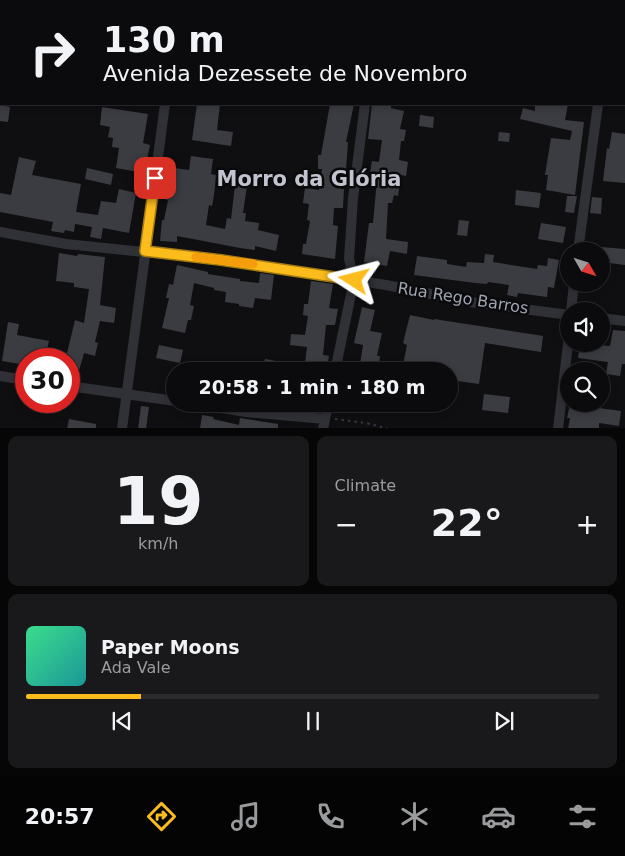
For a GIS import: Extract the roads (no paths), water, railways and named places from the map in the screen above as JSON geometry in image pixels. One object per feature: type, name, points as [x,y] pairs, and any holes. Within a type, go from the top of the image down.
[{"type":"street","points":[[122,428],[166,105]]},
{"type":"street","points":[[337,362],[354,280],[349,259],[353,198],[365,105]]},
{"type":"street","points":[[579,242],[598,105]]},
{"type":"street","name":"Rua Rego Barros","points":[[0,232],[66,244],[221,260],[354,280],[470,302],[560,314]]},
{"type":"street","points":[[610,319],[625,321]]},
{"type":"street","points":[[558,428],[567,352]]},
{"type":"street","points":[[0,376],[15,378]]},
{"type":"street","points":[[80,388],[166,400]]},
{"type":"street","points":[[246,412],[324,424]]},
{"type":"district","name":"Morro da Glória","points":[[309,179]]}]
